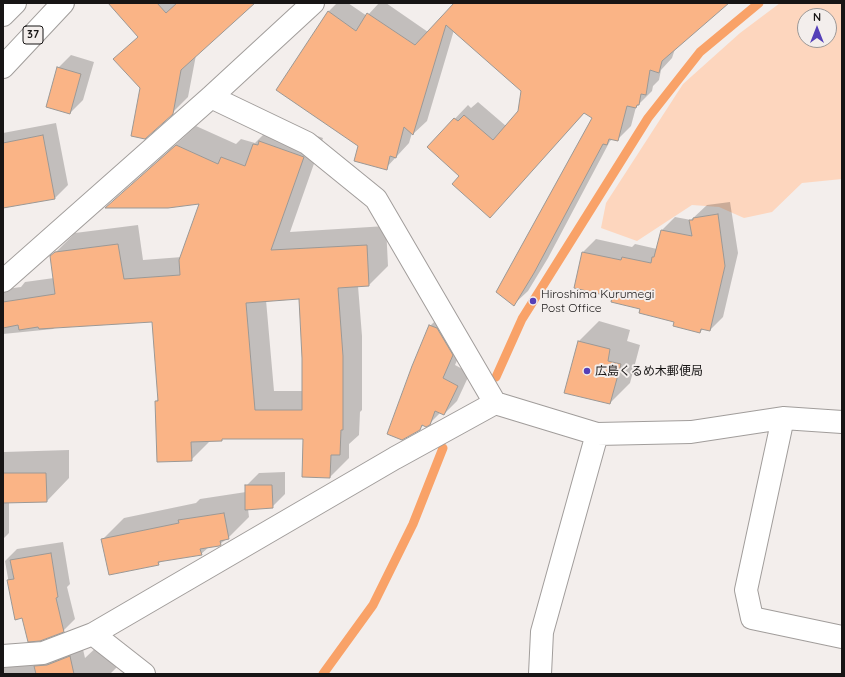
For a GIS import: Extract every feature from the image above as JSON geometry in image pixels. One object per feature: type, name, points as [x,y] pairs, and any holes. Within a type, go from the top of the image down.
[{"type":"street","points":[[3,15],[15,3]]},
{"type":"street","name":"37","points":[[3,67],[63,3]]},
{"type":"street","points":[[3,281],[211,97],[313,3]]},
{"type":"street","points":[[211,97],[307,143],[376,199],[495,403],[597,434],[691,432],[783,418],[842,422]]},
{"type":"street","points":[[3,656],[42,653],[93,634],[395,458],[495,403]]},
{"type":"street","points":[[783,418],[746,590],[752,618],[842,637]]},
{"type":"street","points":[[540,674],[542,632],[597,434]]},
{"type":"street","points":[[93,634],[144,674]]},
{"type":"shaded area","points":[[780,3],[842,3],[842,179],[802,183],[772,212],[744,218],[719,207],[692,205],[637,241],[601,228],[606,203],[683,84],[740,33]]},
{"type":"building","points":[[108,3],[157,3],[166,13],[177,3],[255,3],[181,70],[173,114],[145,139],[131,136],[140,88],[113,59],[138,37]]},
{"type":"building","points":[[454,3],[729,3],[662,61],[659,73],[650,70],[646,95],[641,94],[639,105],[637,105],[636,108],[627,106],[618,141],[609,139],[607,145],[603,144],[534,273],[514,306],[496,292],[592,118],[584,113],[490,218],[452,184],[459,176],[427,147],[454,118],[458,121],[464,115],[493,140],[518,111],[521,91],[446,25],[413,135],[404,127],[396,158],[390,156],[387,170],[354,161],[358,146],[276,90],[328,11],[356,31],[367,13],[415,45]]},
{"type":"building","points":[[57,67],[81,74],[70,114],[46,107]]},
{"type":"building","points":[[43,135],[55,199],[3,208],[3,143]]},
{"type":"building","points":[[259,141],[304,157],[271,250],[367,245],[369,286],[338,288],[343,356],[343,430],[341,430],[340,455],[331,455],[330,478],[302,477],[303,439],[222,439],[222,441],[191,442],[192,461],[157,462],[155,401],[158,401],[152,322],[39,329],[38,327],[19,330],[18,325],[3,328],[3,302],[55,294],[50,256],[55,252],[118,244],[124,279],[180,275],[179,260],[199,204],[168,208],[105,208],[176,145],[218,164],[221,157],[245,166],[253,144],[258,145]],"holes":[[[299,299],[302,358],[302,410],[255,410],[246,303]]]},
{"type":"building","points":[[718,214],[725,266],[710,331],[701,329],[700,333],[673,326],[674,322],[639,313],[640,309],[611,302],[612,297],[574,288],[582,252],[621,260],[622,257],[651,263],[661,230],[692,236],[689,220]]},
{"type":"building","points":[[429,325],[437,328],[453,355],[443,378],[458,386],[444,415],[435,411],[430,425],[426,427],[422,425],[420,430],[402,440],[387,434]]},
{"type":"building","name":"広島くるめ木郵便局","points":[[578,341],[610,349],[608,361],[621,364],[610,404],[564,393]]},
{"type":"building","points":[[3,473],[46,473],[47,502],[3,503]]},
{"type":"building","points":[[245,485],[272,485],[273,508],[245,510]]},
{"type":"building","points":[[224,513],[229,539],[220,541],[221,545],[200,549],[202,555],[158,562],[159,565],[109,575],[101,539],[179,523],[178,520]]},
{"type":"building","points":[[51,553],[58,597],[56,598],[64,632],[40,641],[28,642],[22,618],[15,620],[7,580],[14,579],[10,560]]},
{"type":"building","points":[[70,656],[74,674],[36,674],[34,666],[47,665]]},
{"type":"waterway","points":[[496,377],[522,319],[648,118],[700,52],[759,3]]},
{"type":"waterway","points":[[323,674],[373,605],[413,524],[443,448]]},
{"type":"place","name":"Hiroshima Kurumegi Post Office","points":[[533,301]]},
{"type":"place","name":"広島くるめ木郵便局","points":[[587,371]]}]
